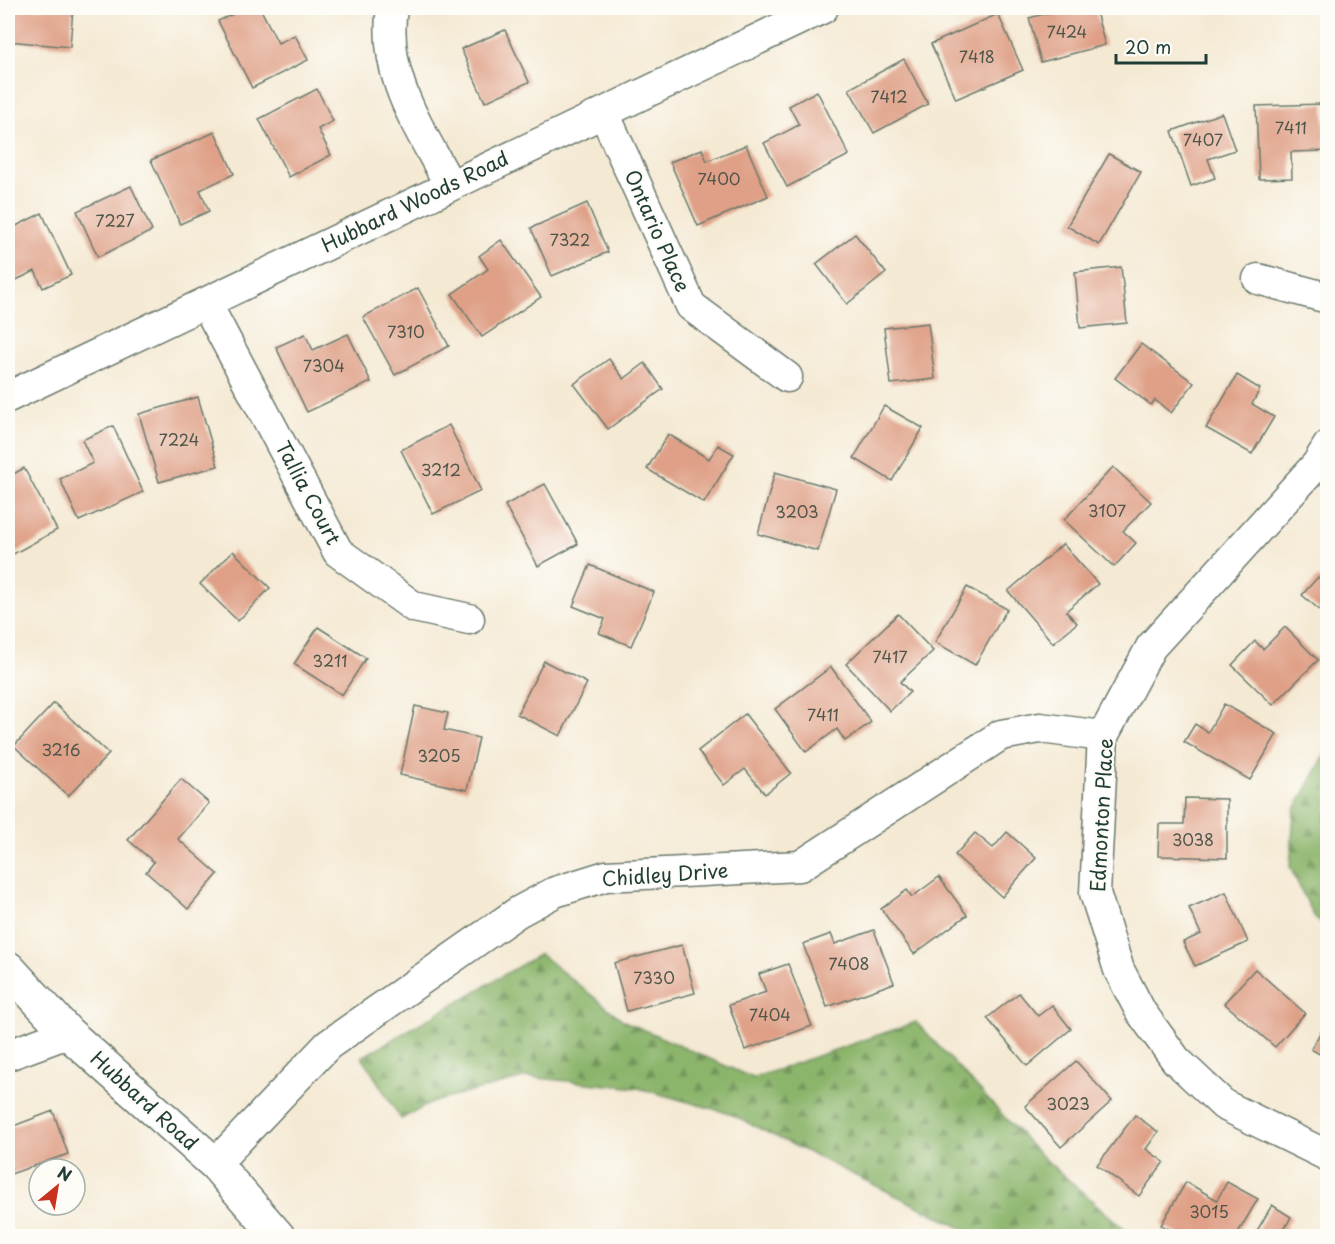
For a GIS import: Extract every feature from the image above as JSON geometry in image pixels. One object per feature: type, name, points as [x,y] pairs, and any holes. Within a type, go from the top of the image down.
[{"type":"main road","name":"Hubbard Road","points":[[8,968],[68,1033],[215,1164],[278,1236]]},
{"type":"street","points":[[392,8],[389,31],[391,61],[401,92],[449,184]]},
{"type":"street","name":"Hubbard Woods Road","points":[[8,397],[449,184],[823,8]]},
{"type":"street","name":"Ontario Place","points":[[604,113],[691,306],[787,377]]},
{"type":"street","points":[[1258,279],[1328,298]]},
{"type":"street","name":"Tallia Court","points":[[206,303],[338,552],[414,608],[469,619]]},
{"type":"street","name":"Edmonton Place","points":[[1328,446],[1317,464],[1151,647],[1103,736],[1095,893],[1119,970],[1141,1012],[1176,1060],[1224,1105],[1328,1156]]},
{"type":"street","name":"Chidley Drive","points":[[215,1164],[328,1045],[518,912],[555,892],[606,876],[800,866],[1001,735],[1040,728],[1103,736]]},
{"type":"street","points":[[8,1054],[68,1033]]},
{"type":"green space","points":[[1327,751],[1327,928],[1314,916],[1290,867],[1294,811]]},
{"type":"green space","points":[[540,954],[624,1021],[753,1078],[916,1022],[1037,1152],[1132,1236],[978,1236],[728,1113],[638,1088],[527,1077],[433,1102],[401,1119],[362,1057]]},
{"type":"building","points":[[22,8],[73,8],[70,47],[8,41],[8,9],[22,10]]},
{"type":"building","points":[[246,8],[260,8],[278,43],[295,35],[308,60],[252,88],[218,21]]},
{"type":"building","points":[[1060,8],[1095,8],[1105,45],[1041,62],[1029,18],[1060,10]]},
{"type":"building","points":[[998,14],[1023,70],[956,99],[931,44]]},
{"type":"building","points":[[505,30],[529,82],[485,102],[461,49]]},
{"type":"building","points":[[904,59],[928,104],[874,133],[849,89]]},
{"type":"building","points":[[317,89],[333,121],[318,129],[331,155],[289,177],[259,119]]},
{"type":"building","points":[[817,91],[849,155],[787,187],[764,143],[799,125],[789,106]]},
{"type":"building","points":[[1324,104],[1325,151],[1291,152],[1292,178],[1259,179],[1256,106]]},
{"type":"building","points":[[1222,113],[1235,150],[1208,159],[1215,178],[1191,186],[1172,131]]},
{"type":"building","points":[[215,132],[234,174],[200,190],[209,211],[180,224],[151,160]]},
{"type":"building","points":[[746,145],[768,196],[698,226],[670,162],[702,149],[707,161]]},
{"type":"building","points":[[1109,154],[1141,172],[1099,245],[1067,226]]},
{"type":"building","points":[[131,186],[152,231],[98,257],[77,211]]},
{"type":"building","points":[[587,203],[608,252],[552,276],[531,228]]},
{"type":"building","points":[[42,213],[71,275],[43,288],[35,271],[8,284],[8,230]]},
{"type":"building","points":[[855,234],[886,273],[847,304],[816,264]]},
{"type":"building","points":[[501,240],[541,297],[482,337],[452,294],[488,269],[479,256]]},
{"type":"building","points":[[1121,267],[1127,323],[1080,328],[1075,272]]},
{"type":"building","points":[[418,288],[449,346],[395,375],[363,317]]},
{"type":"building","points":[[928,323],[935,379],[891,384],[884,328]]},
{"type":"building","points":[[305,334],[313,350],[348,334],[371,382],[307,412],[276,347]]},
{"type":"building","points":[[1141,344],[1194,383],[1171,413],[1155,400],[1151,405],[1115,378]]},
{"type":"building","points":[[609,359],[624,379],[645,363],[663,389],[608,429],[574,384]]},
{"type":"building","points":[[1237,375],[1260,389],[1252,404],[1274,417],[1252,454],[1206,428]]},
{"type":"building","points":[[198,397],[218,466],[159,482],[139,414]]},
{"type":"building","points":[[884,406],[923,428],[892,481],[854,458]]},
{"type":"building","points":[[449,425],[481,491],[433,514],[401,450]]},
{"type":"building","points":[[113,426],[143,492],[79,521],[60,479],[93,463],[82,440]]},
{"type":"building","points":[[668,434],[709,459],[718,445],[734,454],[704,503],[647,469]]},
{"type":"building","points":[[1113,467],[1151,502],[1123,531],[1136,543],[1114,567],[1064,520]]},
{"type":"building","points":[[24,468],[57,530],[8,557],[8,477]]},
{"type":"building","points":[[775,472],[836,489],[818,551],[758,534]]},
{"type":"building","points":[[545,484],[578,544],[538,566],[505,505]]},
{"type":"building","points":[[1063,544],[1098,584],[1066,611],[1077,623],[1053,643],[1008,591]]},
{"type":"building","points":[[233,551],[270,588],[238,621],[200,584]]},
{"type":"building","points":[[590,565],[654,592],[631,646],[599,633],[605,619],[573,606]]},
{"type":"building","points":[[1318,577],[1328,586],[1328,617],[1302,595]]},
{"type":"building","points":[[967,587],[1007,609],[975,665],[935,642]]},
{"type":"building","points":[[898,614],[933,651],[900,682],[910,692],[890,711],[846,664]]},
{"type":"building","points":[[318,627],[366,658],[342,695],[294,664]]},
{"type":"building","points":[[1285,627],[1318,660],[1273,705],[1232,665],[1255,641],[1263,649]]},
{"type":"building","points":[[544,661],[587,683],[560,736],[517,714]]},
{"type":"building","points":[[831,667],[871,722],[845,741],[837,729],[806,752],[775,709]]},
{"type":"building","points":[[54,703],[109,754],[68,796],[14,746]]},
{"type":"building","points":[[1224,704],[1277,734],[1250,780],[1184,742],[1195,724],[1208,732]]},
{"type":"building","points":[[415,706],[448,713],[444,730],[479,738],[467,790],[400,775]]},
{"type":"building","points":[[745,714],[791,773],[765,794],[745,769],[724,785],[698,751]]},
{"type":"building","points":[[181,779],[209,803],[178,839],[218,874],[188,909],[146,872],[154,862],[128,840]]},
{"type":"building","points":[[1185,798],[1227,799],[1227,858],[1158,856],[1159,824],[1184,824]]},
{"type":"building","points":[[1007,832],[1036,858],[1002,897],[955,855],[975,833],[993,848]]},
{"type":"building","points":[[939,877],[967,915],[914,954],[881,909],[907,890],[912,897]]},
{"type":"building","points":[[1226,892],[1248,942],[1195,966],[1183,942],[1201,934],[1189,908]]},
{"type":"building","points":[[874,930],[894,983],[827,1007],[803,944],[831,934],[835,944]]},
{"type":"building","points":[[682,945],[695,993],[627,1011],[614,963]]},
{"type":"building","points":[[788,964],[812,1026],[745,1050],[729,1005],[766,992],[759,974]]},
{"type":"building","points":[[1255,969],[1305,1013],[1275,1047],[1224,1003]]},
{"type":"building","points":[[1019,993],[1038,1016],[1052,1005],[1071,1029],[1027,1066],[987,1018]]},
{"type":"building","points":[[1328,1019],[1328,1059],[1311,1049]]},
{"type":"building","points":[[1076,1061],[1112,1101],[1061,1147],[1025,1106]]},
{"type":"building","points":[[53,1111],[68,1154],[59,1157],[27,1157],[27,1168],[8,1175],[8,1128]]},
{"type":"building","points":[[1135,1115],[1158,1132],[1146,1149],[1164,1162],[1139,1196],[1097,1165]]},
{"type":"building","points":[[1186,1182],[1217,1200],[1227,1182],[1258,1199],[1236,1236],[1182,1236],[1161,1225]]},
{"type":"building","points":[[1272,1205],[1291,1217],[1285,1228],[1299,1236],[1254,1236]]}]
